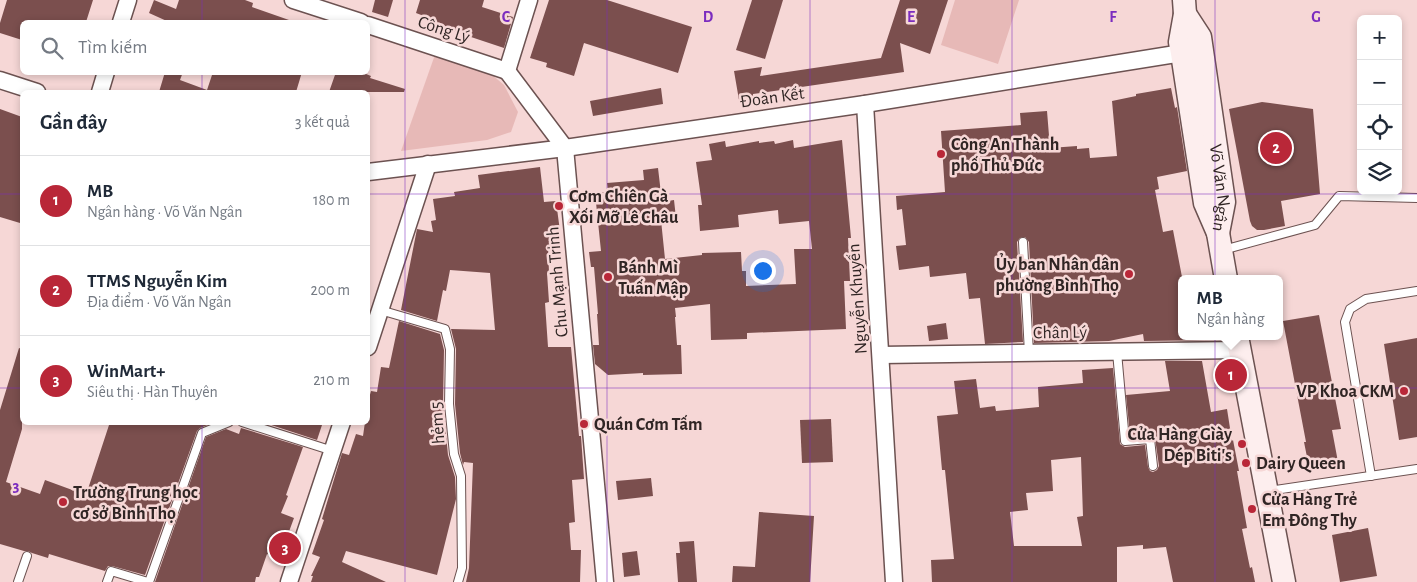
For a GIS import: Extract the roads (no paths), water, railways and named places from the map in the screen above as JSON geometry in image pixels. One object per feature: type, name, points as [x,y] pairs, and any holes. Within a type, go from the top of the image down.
[{"type":"main road","name":"Võ Văn Ngân","points":[[1185,7],[1180,42],[1205,203],[1219,241],[1225,275]]},
{"type":"main road","name":"Võ Văn Ngân","points":[[1185,7],[1200,37],[1202,46],[1224,202],[1219,241]]},
{"type":"main road","points":[[1238,343],[1284,582]]},
{"type":"street","points":[[122,20],[128,0]]},
{"type":"street","points":[[293,0],[355,20]]},
{"type":"street","points":[[530,0],[507,71],[565,148]]},
{"type":"street","name":"Công Lý","points":[[370,26],[507,71]]},
{"type":"street","name":"Đoàn Kết","points":[[370,172],[565,148],[865,104],[1182,53]]},
{"type":"street","points":[[101,90],[105,75]]},
{"type":"street","points":[[0,80],[31,90]]},
{"type":"street","name":"Nguyễn Khuyến","points":[[865,104],[894,582]]},
{"type":"street","name":"Chu Mạnh Trinh","points":[[565,148],[606,582]]},
{"type":"street","points":[[370,342],[428,164]]},
{"type":"street","name":"Chân Lý","points":[[881,355],[1118,352],[1238,343]]},
{"type":"street","points":[[290,582],[341,425]]},
{"type":"lane","points":[[1219,241],[1315,225],[1339,196],[1417,198]]},
{"type":"lane","points":[[1023,242],[1029,353]]},
{"type":"lane","points":[[1371,476],[1345,322],[1350,309],[1366,300],[1417,291]]},
{"type":"lane","name":"hẻm 5","points":[[380,310],[445,329],[450,349],[449,404],[454,454],[462,476],[462,568],[458,582]]},
{"type":"lane","points":[[1118,352],[1126,441],[1150,439],[1153,466]]},
{"type":"lane","points":[[108,582],[111,571],[148,582],[202,433],[222,425]]},
{"type":"lane","points":[[251,425],[333,451]]},
{"type":"lane","points":[[1266,491],[1417,468]]},
{"type":"lane","points":[[18,582],[27,556]]},
{"type":"place","name":"TTMS Nguyễn Kim","points":[[1276,148]]},
{"type":"place","name":"Công An Thành phố Thủ Đức","points":[[941,154]]},
{"type":"place","name":"Cơm Chiên Gà Xối Mỡ Lê Châu","points":[[559,206]]},
{"type":"place","name":"Ủy ban Nhân dân phường Bình Thọ","points":[[1129,274]]},
{"type":"place","name":"Bánh Mì Tuấn Mập","points":[[608,277]]},
{"type":"place","name":"MB","points":[[1231,375]]},
{"type":"place","name":"VP Khoa CKM","points":[[1404,391]]},
{"type":"place","name":"Quán Cơm Tấm","points":[[584,424]]},
{"type":"place","name":"Cửa Hàng Gìày Dép Biti's","points":[[1242,444]]},
{"type":"place","name":"Dairy Queen","points":[[1246,463]]},
{"type":"place","name":"Trường Trung học cơ sở Bình Thọ","points":[[63,502]]},
{"type":"place","name":"Cửa Hàng Trẻ Em Đông Thy","points":[[1252,509]]},
{"type":"place","name":"WinMart+","points":[[285,548]]}]
